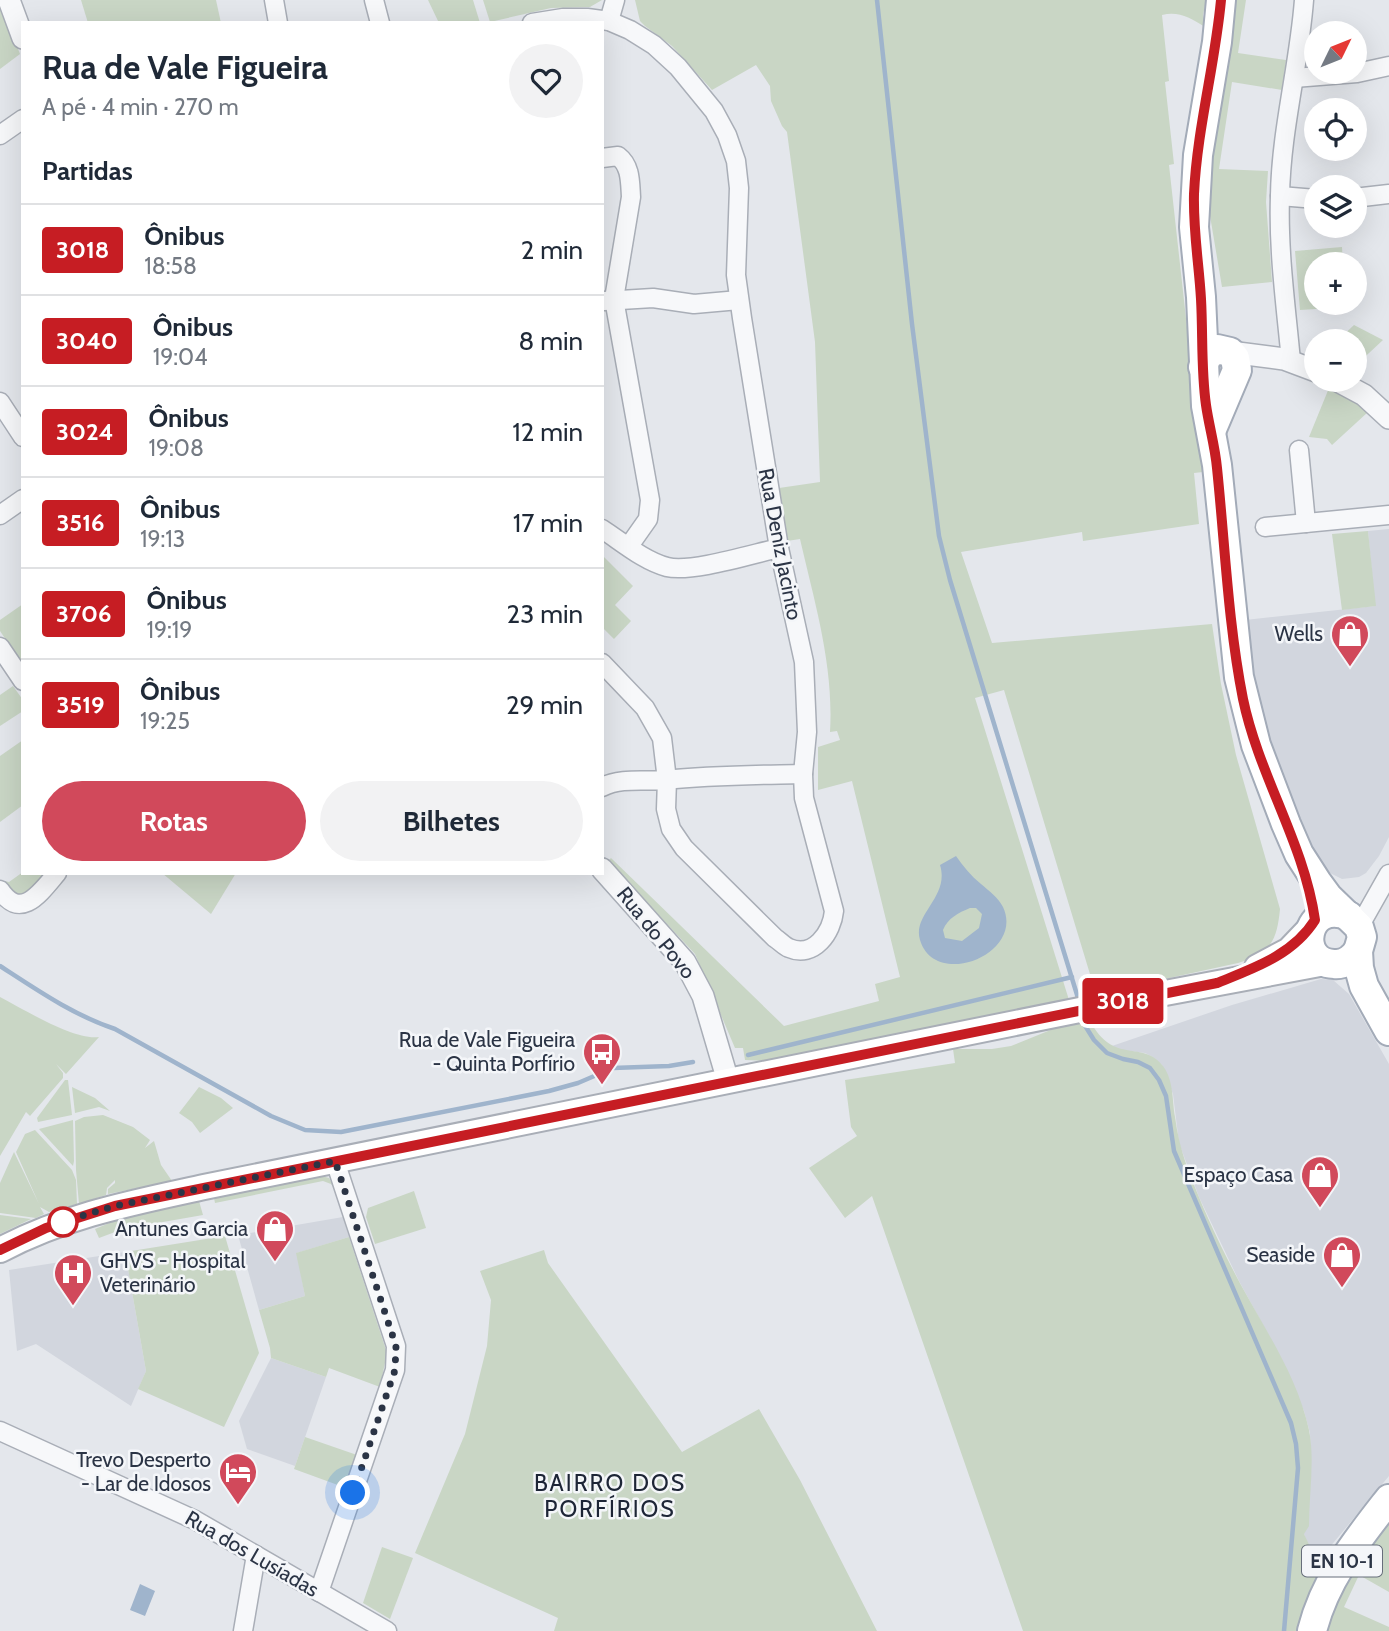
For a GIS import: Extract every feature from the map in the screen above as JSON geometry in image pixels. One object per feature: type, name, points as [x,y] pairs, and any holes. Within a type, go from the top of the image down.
[{"type":"main road","points":[[1221,0],[1195,191],[1194,227],[1201,297],[1206,406],[1212,429],[1233,629],[1243,699],[1264,770],[1299,854],[1313,924],[1309,942],[1312,951],[1345,944]]},
{"type":"main road","points":[[1201,297],[1231,364],[1228,382],[1215,383],[1206,376],[1203,368]]},
{"type":"main road","points":[[1212,429],[1231,364]]},
{"type":"main road","points":[[1299,854],[1328,897],[1345,944]]},
{"type":"main road","points":[[1217,983],[1289,950],[1323,914],[1333,912],[1345,944],[1359,968],[1364,986],[1389,1031]]},
{"type":"main road","points":[[0,1250],[32,1233],[81,1215],[191,1190],[1217,983],[1345,944]]},
{"type":"main road","name":"EN 10-1","points":[[1311,1631],[1318,1608],[1337,1569],[1389,1499]]},
{"type":"street","points":[[9,0],[21,33]]},
{"type":"street","points":[[274,0],[278,21]]},
{"type":"street","points":[[374,0],[379,21]]},
{"type":"street","points":[[609,20],[615,0]]},
{"type":"street","points":[[1291,361],[1280,243],[1279,196],[1304,0]]},
{"type":"street","name":"Rua Deniz Jacinto","points":[[544,21],[563,18],[609,20],[654,45],[678,67],[715,111],[736,161],[736,275],[739,300],[779,548],[804,662],[807,732],[803,798],[834,911],[832,926],[822,940],[807,950],[790,949],[775,938],[684,848],[671,829],[666,809],[667,780]]},
{"type":"street","points":[[1294,78],[1347,74],[1389,66]]},
{"type":"street","points":[[0,135],[21,120]]},
{"type":"street","points":[[604,158],[618,156],[625,161],[630,184],[631,197],[608,300],[650,500],[649,519],[628,546]]},
{"type":"street","points":[[1367,197],[1389,194]]},
{"type":"street","points":[[1279,196],[1304,197]]},
{"type":"street","points":[[608,300],[653,298],[694,304],[739,300]]},
{"type":"street","points":[[1231,364],[1291,361],[1304,366]]},
{"type":"street","points":[[1358,392],[1389,418]]},
{"type":"street","points":[[0,402],[21,433]]},
{"type":"street","points":[[1299,450],[1306,523]]},
{"type":"street","points":[[0,515],[21,500]]},
{"type":"street","points":[[1265,527],[1389,514]]},
{"type":"street","points":[[604,530],[656,563],[678,568],[779,548]]},
{"type":"street","points":[[0,648],[21,678]]},
{"type":"street","points":[[604,665],[646,708],[654,721],[662,738],[667,780]]},
{"type":"street","points":[[604,786],[622,781],[667,780],[687,776],[803,775]]},
{"type":"street","name":"Rua do Povo","points":[[604,871],[685,962],[703,996],[728,1081]]},
{"type":"street","points":[[1345,944],[1389,873]]},
{"type":"street","points":[[3,893],[11,903],[26,903],[55,875]]},
{"type":"street","points":[[319,1592],[397,1358],[396,1346],[335,1161]]},
{"type":"street","name":"Rua dos Lusíadas","points":[[0,1430],[161,1503],[387,1631]]},
{"type":"street","points":[[243,1631],[256,1555]]},
{"type":"shaded area","points":[[1389,529],[1389,837],[1366,873],[1359,877],[1342,879],[1319,864],[1288,801],[1262,724],[1245,620],[1375,606],[1368,531]]},
{"type":"shaded area","points":[[1321,979],[1333,980],[1349,994],[1389,1064],[1389,1476],[1319,1560],[1308,1546],[1304,1534],[1311,1465],[1310,1433],[1304,1411],[1281,1358],[1239,1281],[1199,1197],[1179,1143],[1173,1094],[1162,1065],[1145,1053],[1112,1046],[1232,1005]]},
{"type":"shaded area","points":[[343,1217],[349,1237],[297,1253],[305,1296],[259,1310],[238,1235]]},
{"type":"shaded area","name":"GHVS - Hospital Veterinário","points":[[125,1252],[146,1371],[131,1406],[36,1344],[17,1351],[9,1270]]},
{"type":"shaded area","points":[[271,1358],[326,1377],[295,1466],[247,1449],[239,1421]]},
{"type":"green space","points":[[81,0],[216,0],[221,21],[87,21]]},
{"type":"green space","points":[[428,0],[473,0],[479,21],[438,21]]},
{"type":"green space","points":[[483,0],[602,0],[590,7],[551,8],[490,21]]},
{"type":"green space","points":[[635,0],[1206,0],[1203,15],[1205,27],[1179,15],[1162,15],[1169,81],[1165,82],[1174,164],[1169,165],[1203,472],[1194,473],[1199,524],[1083,541],[1082,532],[961,552],[992,643],[1212,624],[1236,755],[1280,909],[1274,937],[1258,955],[1238,963],[1096,994],[1004,690],[975,698],[1069,1000],[770,1061],[745,1060],[743,1048],[735,1048],[695,954],[608,861],[611,858],[784,1026],[879,1001],[875,984],[900,977],[852,781],[818,790],[818,747],[840,740],[837,731],[830,732],[826,659],[800,539],[787,541],[779,488],[820,482],[815,342],[787,132],[771,101],[770,86],[756,65],[712,90],[672,46],[640,21]]},
{"type":"green space","points":[[1233,0],[1246,0],[1238,53],[1286,60],[1282,90],[1232,82],[1219,169],[1268,171],[1266,202],[1272,282],[1222,287],[1208,204]]},
{"type":"green space","points":[[0,2],[20,54],[0,69]]},
{"type":"green space","points":[[1342,247],[1342,252],[1304,252],[1304,310],[1300,310],[1295,251]]},
{"type":"green space","points":[[1367,332],[1383,340],[1367,355]]},
{"type":"green space","points":[[1327,392],[1337,392],[1368,412],[1332,445],[1327,439],[1309,437]]},
{"type":"green space","points":[[1368,531],[1376,606],[1342,610],[1332,534]]},
{"type":"green space","points":[[604,557],[633,586],[615,605],[631,621],[614,639],[604,629]]},
{"type":"green space","points":[[21,605],[21,662],[0,631],[0,620]]},
{"type":"green space","points":[[13,686],[21,697],[21,712],[0,726],[0,695]]},
{"type":"green space","points":[[21,741],[21,806],[0,822],[0,756]]},
{"type":"green space","points":[[21,873],[48,875],[33,889],[19,895],[8,890],[5,881],[9,882]]},
{"type":"green space","points":[[164,875],[235,875],[211,914]]},
{"type":"green space","points":[[0,997],[63,1029],[89,1037],[99,1037],[66,1074],[56,1064],[63,1073],[63,1078],[30,1116],[26,1112],[0,1156]]},
{"type":"green space","points":[[1090,1021],[1099,1035],[1109,1043],[1155,1058],[1167,1072],[1181,1147],[1198,1195],[1233,1270],[1289,1373],[1304,1411],[1311,1441],[1312,1465],[1309,1526],[1304,1534],[1315,1557],[1327,1567],[1299,1631],[1023,1631],[872,1196],[845,1218],[809,1168],[857,1136],[851,1127],[845,1080],[955,1063],[953,1049],[1011,1046],[1053,1029]]},
{"type":"green space","points":[[65,1080],[68,1080],[72,1115],[38,1122],[37,1118]]},
{"type":"green space","points":[[72,1087],[95,1098],[110,1111],[99,1107],[75,1113]]},
{"type":"green space","points":[[199,1087],[221,1098],[233,1108],[200,1133],[192,1122],[179,1113]]},
{"type":"green space","points":[[103,1115],[133,1127],[150,1140],[145,1148],[154,1141],[161,1165],[172,1181],[108,1194],[108,1189],[115,1180],[107,1188],[106,1195],[79,1204],[75,1121]]},
{"type":"green space","points":[[73,1120],[74,1161],[73,1166],[39,1129]]},
{"type":"green space","points":[[35,1130],[72,1170],[76,1180],[77,1204],[49,1212],[40,1207],[44,1214],[36,1218],[0,1213],[0,1183],[14,1152],[39,1204],[16,1152],[25,1134]]},
{"type":"green space","points":[[322,1176],[329,1178],[335,1189],[323,1181],[215,1203],[214,1198]]},
{"type":"green space","points":[[414,1191],[426,1228],[375,1244],[366,1217],[368,1208]]},
{"type":"green space","points":[[199,1201],[203,1215],[123,1229],[99,1238],[95,1229],[119,1219]]},
{"type":"green space","points":[[0,1215],[31,1219],[0,1234]]},
{"type":"green space","points":[[225,1236],[259,1353],[224,1427],[138,1389],[146,1371],[125,1252]]},
{"type":"green space","points":[[349,1237],[387,1353],[380,1387],[329,1368],[326,1377],[271,1358],[259,1310],[305,1296],[296,1253]]},
{"type":"green space","points":[[544,1250],[548,1263],[682,1452],[759,1409],[800,1480],[877,1631],[554,1631],[558,1618],[415,1553],[465,1434],[487,1346],[491,1300],[480,1271]]},
{"type":"green space","points":[[305,1437],[357,1455],[346,1488],[294,1469]]},
{"type":"green space","points":[[1389,1519],[1389,1592],[1359,1575],[1344,1607],[1389,1627],[1389,1631],[1325,1631],[1342,1584]]},
{"type":"green space","points":[[382,1547],[413,1558],[390,1619],[363,1603]]},
{"type":"water","points":[[956,856],[1003,907],[1006,924],[1001,939],[990,951],[975,960],[959,964],[942,963],[929,955],[920,940],[921,922],[940,887],[940,865]],"holes":[[[970,908],[976,908],[982,914],[979,928],[962,941],[945,938],[943,930],[951,919]]]},
{"type":"water","points":[[140,1584],[155,1591],[145,1616],[130,1610]]},
{"type":"waterway","points":[[877,0],[912,324],[939,536],[950,580],[1078,998]]},
{"type":"waterway","points":[[0,966],[70,1009],[115,1029],[271,1116],[305,1130],[341,1132],[549,1091],[578,1083],[613,1068],[669,1066],[693,1062]]},
{"type":"waterway","points":[[748,1055],[1072,977]]},
{"type":"waterway","points":[[1084,1024],[1094,1040],[1107,1053],[1150,1068],[1159,1080],[1166,1096],[1174,1151],[1291,1423],[1298,1468],[1284,1631]]},
{"type":"bus line","name":"3018","points":[[0,1250],[32,1233],[115,1206],[1217,983],[1254,968],[1289,950],[1301,940],[1315,920],[1313,903],[1299,854],[1264,770],[1246,710],[1233,629],[1217,466],[1206,406],[1201,297],[1194,227],[1195,191],[1221,0]]},
{"type":"place","name":"Wells","points":[[1350,668]]},
{"type":"place","name":"Rua de Vale Figueira - Quinta Porfírio","points":[[602,1086]]},
{"type":"place","name":"Espaço Casa","points":[[1320,1209]]},
{"type":"place","name":"Antunes Garcia","points":[[275,1263]]},
{"type":"place","name":"Seaside","points":[[1342,1289]]},
{"type":"place","name":"GHVS - Hospital Veterinário","points":[[73,1307]]},
{"type":"place","name":"Trevo Desperto - Lar de Idosos","points":[[238,1506]]},
{"type":"district","name":"BAIRRO DOS PORFÍRIOS","points":[[610,1496]]},
{"type":"route","points":[[63,1222],[115,1206],[335,1161],[396,1346],[397,1358],[353,1493]]}]
